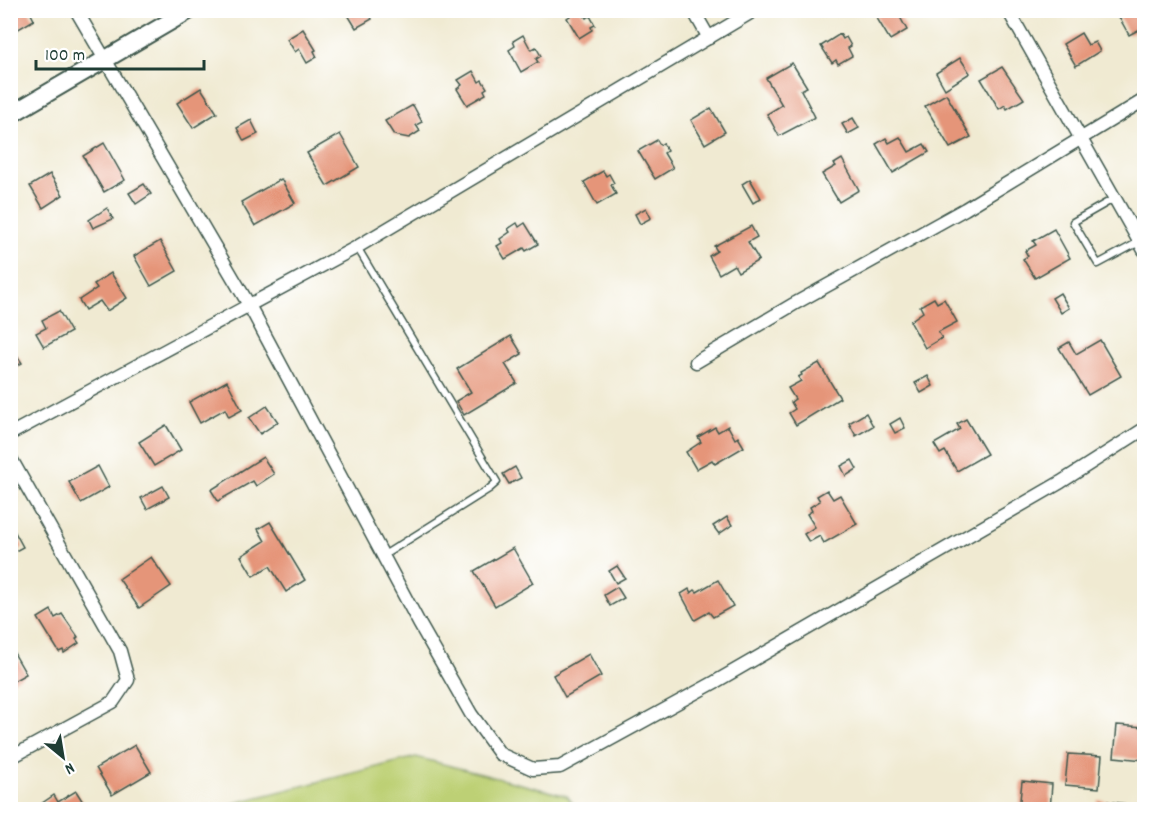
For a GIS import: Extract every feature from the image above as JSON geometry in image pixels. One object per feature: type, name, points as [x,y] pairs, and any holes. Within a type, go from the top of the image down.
[{"type":"street","points":[[76,10],[249,305],[419,623],[471,714],[500,754],[532,770],[560,767],[725,676],[1061,482],[1144,429]]},
{"type":"street","points":[[10,115],[190,10]]},
{"type":"street","points":[[693,10],[709,38]]},
{"type":"street","points":[[10,434],[357,247],[755,10]]},
{"type":"street","points":[[1008,10],[1142,246]]},
{"type":"street","points":[[696,362],[964,209],[1144,100]]},
{"type":"street","points":[[10,457],[120,651],[128,680],[113,702],[10,758]]},
{"type":"lane","points":[[1115,198],[1073,222],[1098,264],[1142,246]]},
{"type":"lane","points":[[357,247],[497,482],[384,555]]},
{"type":"green space","points":[[416,757],[567,796],[577,809],[224,809],[235,803]]},
{"type":"building","points":[[10,10],[29,10],[34,20],[10,34]]},
{"type":"building","points":[[345,10],[367,10],[372,19],[356,28]]},
{"type":"building","points":[[567,10],[581,10],[586,18],[590,16],[595,25],[591,27],[592,30],[579,38],[567,18],[570,16]]},
{"type":"building","points":[[882,10],[911,10],[900,17],[907,30],[890,40],[875,15]]},
{"type":"building","points":[[1115,10],[1143,10],[1144,27],[1129,35]]},
{"type":"building","points":[[303,29],[316,50],[314,51],[317,57],[307,63],[299,49],[295,52],[287,39]]},
{"type":"building","points":[[1081,33],[1088,45],[1095,42],[1100,51],[1076,66],[1063,44]]},
{"type":"building","points":[[840,34],[843,39],[846,37],[851,46],[848,48],[852,56],[838,64],[836,60],[832,63],[821,46]]},
{"type":"building","points":[[523,35],[531,50],[536,47],[541,56],[536,59],[538,62],[521,72],[509,50],[515,46],[513,41]]},
{"type":"building","points":[[960,58],[970,73],[945,89],[936,73]]},
{"type":"building","points":[[792,63],[807,87],[801,90],[815,117],[779,136],[767,114],[782,105],[766,78]]},
{"type":"building","points":[[1002,67],[1024,99],[1007,109],[1005,105],[999,109],[981,79]]},
{"type":"building","points":[[473,71],[479,82],[482,80],[487,88],[484,90],[486,94],[467,105],[457,89],[462,85],[458,80]]},
{"type":"building","points":[[201,88],[217,113],[193,128],[177,103]]},
{"type":"building","points":[[946,94],[971,137],[950,148],[925,106]]},
{"type":"building","points":[[413,105],[422,122],[416,125],[420,131],[409,138],[394,135],[385,121]]},
{"type":"building","points":[[711,108],[725,132],[705,144],[691,120]]},
{"type":"building","points":[[853,118],[859,128],[848,134],[842,124]]},
{"type":"building","points":[[251,120],[258,134],[244,141],[237,128]]},
{"type":"building","points":[[340,134],[359,167],[327,186],[307,153]]},
{"type":"building","points":[[900,137],[909,152],[924,144],[929,152],[893,173],[876,144],[886,138],[889,143]]},
{"type":"building","points":[[657,140],[660,145],[663,143],[667,151],[664,153],[673,168],[655,179],[638,151]]},
{"type":"building","points":[[104,143],[125,180],[104,192],[83,156]]},
{"type":"building","points":[[842,159],[859,190],[839,202],[822,174],[836,166],[834,164]]},
{"type":"building","points":[[603,171],[606,176],[609,174],[616,194],[597,205],[584,182]]},
{"type":"building","points":[[50,174],[63,195],[43,208],[30,186]]},
{"type":"building","points":[[281,179],[295,203],[255,226],[241,202]]},
{"type":"building","points":[[750,179],[761,198],[753,203],[742,184]]},
{"type":"building","points":[[144,184],[151,194],[136,204],[129,193]]},
{"type":"building","points":[[107,208],[113,219],[93,228],[89,220]]},
{"type":"building","points":[[646,208],[651,218],[640,224],[635,214]]},
{"type":"building","points":[[517,223],[519,227],[525,223],[538,244],[526,251],[524,248],[505,259],[497,246],[502,243],[500,239],[510,232],[508,229]]},
{"type":"building","points":[[751,226],[757,237],[748,242],[759,260],[738,272],[734,265],[719,274],[709,256],[717,251],[714,246]]},
{"type":"building","points":[[1054,229],[1070,258],[1035,278],[1023,259],[1028,256],[1025,251],[1036,245],[1033,241]]},
{"type":"building","points":[[160,241],[177,271],[151,286],[134,256]]},
{"type":"building","points":[[111,273],[127,298],[107,311],[100,301],[85,310],[79,300],[97,288],[94,284]]},
{"type":"building","points":[[1060,293],[1069,308],[1061,313],[1052,298]]},
{"type":"building","points":[[934,298],[937,303],[944,299],[957,322],[938,332],[942,338],[925,348],[910,321],[923,312],[920,306]]},
{"type":"building","points":[[59,311],[71,332],[44,347],[36,333],[46,328],[42,320]]},
{"type":"building","points":[[511,336],[522,354],[505,364],[517,383],[464,415],[456,401],[471,392],[457,369]]},
{"type":"building","points":[[1100,340],[1121,376],[1088,395],[1059,348],[1069,342],[1076,354]]},
{"type":"building","points":[[10,345],[22,363],[10,370]]},
{"type":"building","points":[[819,363],[840,398],[796,425],[789,413],[795,409],[791,402],[795,399],[788,388],[801,381],[798,377],[802,375],[801,373]]},
{"type":"building","points":[[928,376],[933,386],[921,393],[915,383]]},
{"type":"building","points":[[227,381],[242,410],[229,417],[225,409],[200,423],[189,402]]},
{"type":"building","points":[[267,406],[278,422],[260,434],[249,418]]},
{"type":"building","points":[[866,413],[873,426],[856,436],[849,423]]},
{"type":"building","points":[[900,418],[905,428],[895,433],[890,424]]},
{"type":"building","points":[[966,419],[987,454],[957,471],[945,451],[940,454],[934,444],[960,429],[957,424]]},
{"type":"building","points":[[166,425],[181,450],[154,466],[139,442]]},
{"type":"building","points":[[728,426],[735,439],[738,437],[744,447],[715,464],[712,460],[696,469],[686,452],[701,442],[698,437],[715,427],[718,432]]},
{"type":"building","points":[[263,457],[274,474],[256,486],[253,481],[218,501],[211,490]]},
{"type":"building","points":[[852,460],[857,469],[846,476],[841,466]]},
{"type":"building","points":[[98,466],[109,487],[81,503],[69,482]]},
{"type":"building","points":[[515,467],[521,478],[509,484],[503,474]]},
{"type":"building","points":[[163,486],[169,497],[147,509],[141,498]]},
{"type":"building","points":[[827,490],[833,499],[840,495],[857,524],[824,543],[820,536],[809,542],[804,534],[815,527],[807,514],[812,511],[810,507],[820,501],[817,496]]},
{"type":"building","points":[[727,517],[732,525],[719,534],[713,526]]},
{"type":"building","points":[[270,522],[305,580],[286,592],[270,566],[253,576],[241,556],[265,541],[258,529]]},
{"type":"building","points":[[10,523],[23,547],[10,554]]},
{"type":"building","points":[[513,548],[533,583],[495,606],[474,571]]},
{"type":"building","points":[[151,557],[171,586],[139,608],[119,579]]},
{"type":"building","points":[[617,566],[625,578],[616,583],[609,571]]},
{"type":"building","points":[[718,580],[733,606],[713,617],[709,612],[695,620],[681,594],[689,589],[691,593],[695,590],[697,592]]},
{"type":"building","points":[[617,587],[624,598],[610,606],[604,595]]},
{"type":"building","points":[[51,610],[55,618],[62,614],[78,637],[76,639],[79,643],[64,653],[63,650],[59,652],[38,618]]},
{"type":"building","points":[[10,646],[26,674],[10,683]]},
{"type":"building","points":[[589,654],[601,676],[565,697],[553,675]]},
{"type":"building","points":[[1117,725],[1144,727],[1144,760],[1114,757]]},
{"type":"building","points":[[135,745],[151,772],[112,795],[96,768]]},
{"type":"building","points":[[1068,754],[1102,756],[1099,788],[1065,785]]},
{"type":"building","points":[[1022,781],[1052,784],[1050,810],[1019,810]]},
{"type":"building","points":[[76,791],[88,810],[32,810],[54,795],[58,802]]},
{"type":"building","points":[[1098,800],[1127,804],[1127,810],[1096,810]]}]
